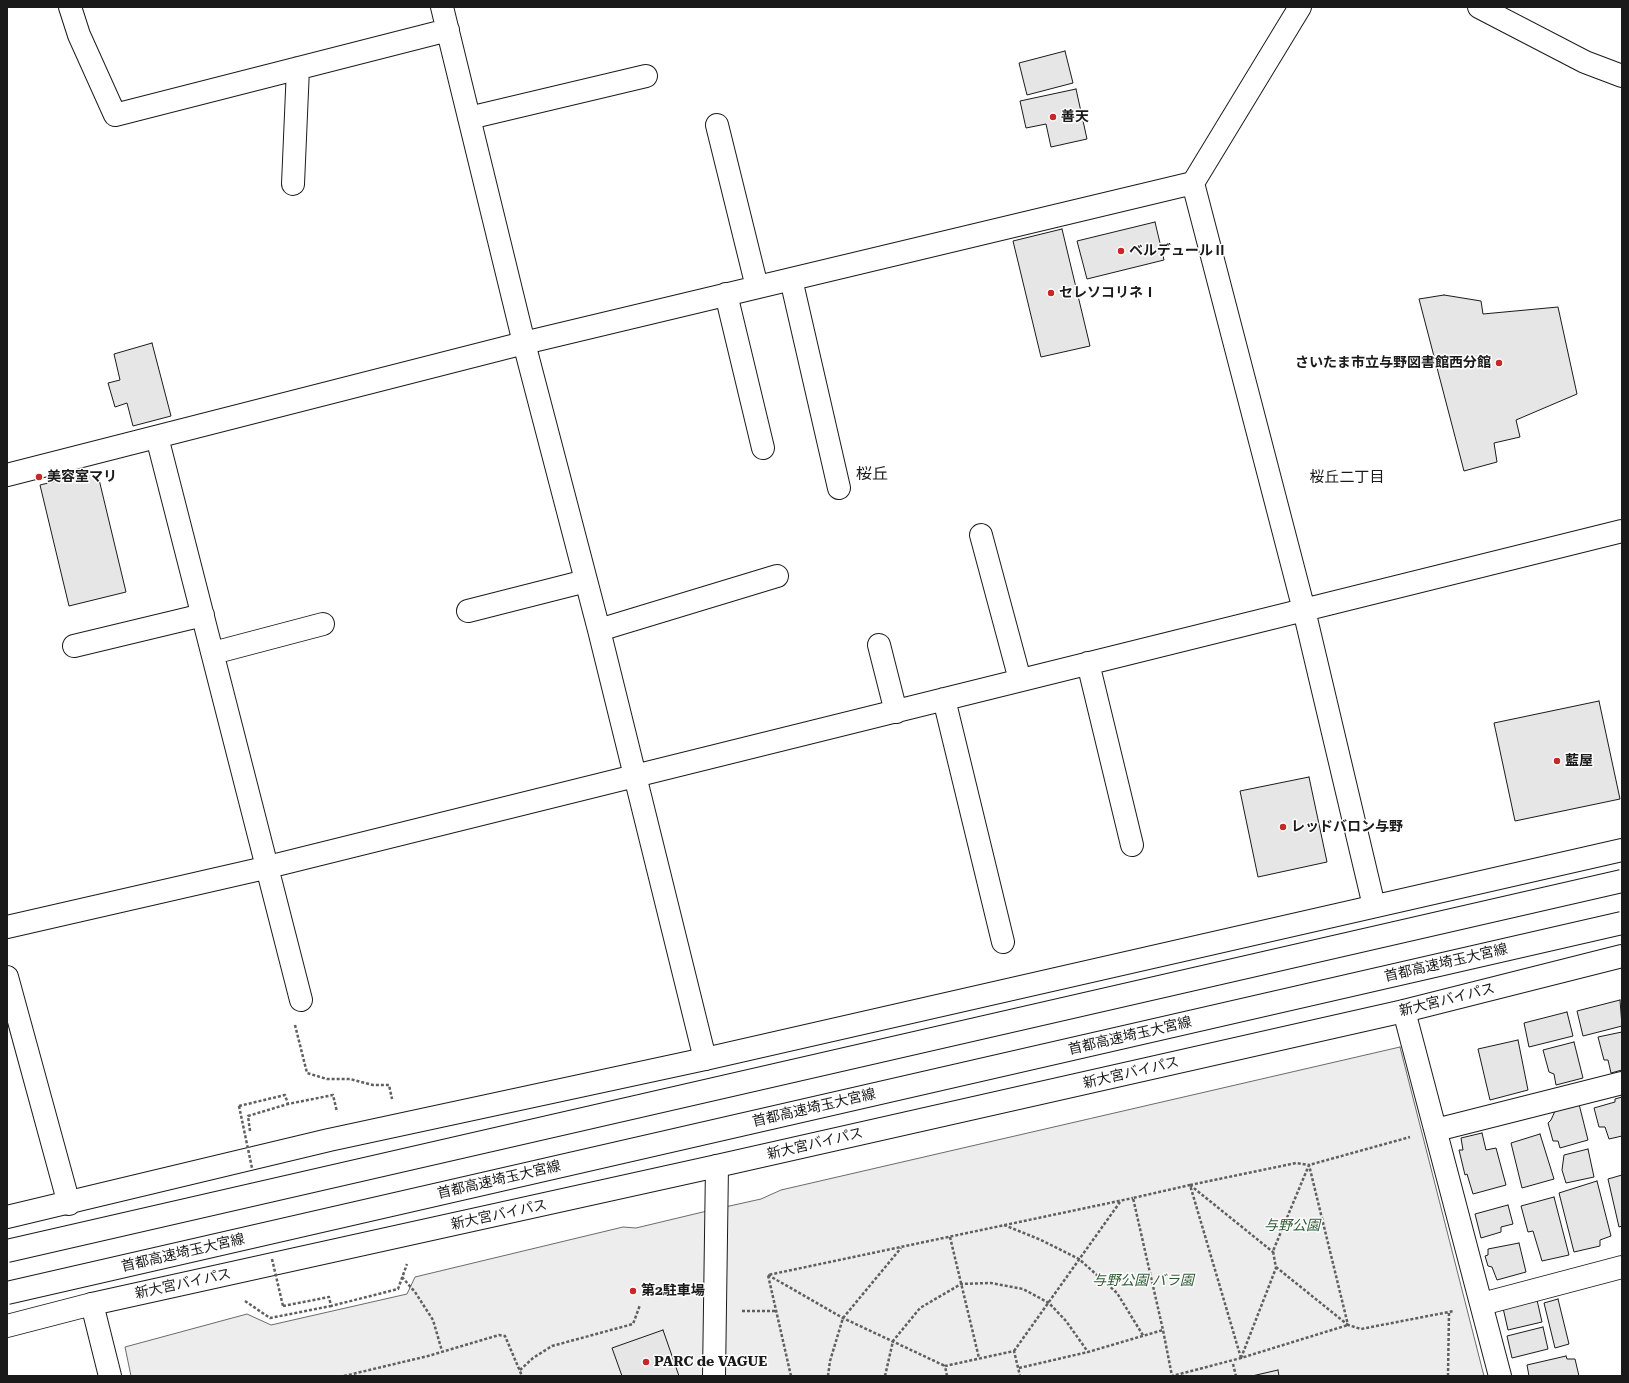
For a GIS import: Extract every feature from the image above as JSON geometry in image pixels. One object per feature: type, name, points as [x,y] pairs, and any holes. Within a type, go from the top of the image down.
[{"type":"main road","points":[[70,7],[79,35],[115,115],[448,30]]},
{"type":"main road","points":[[442,7],[524,343],[599,630],[705,1059]]},
{"type":"main road","points":[[7,475],[524,343],[1193,183],[1300,7]]},
{"type":"main road","points":[[1479,7],[1585,62],[1622,76]]},
{"type":"main road","points":[[293,184],[298,68]]},
{"type":"main road","points":[[469,118],[646,76]]},
{"type":"main road","points":[[717,125],[757,287]]},
{"type":"main road","points":[[1193,183],[1304,610],[1374,906]]},
{"type":"main road","points":[[791,279],[839,488]]},
{"type":"main road","points":[[726,294],[763,448]]},
{"type":"main road","points":[[157,437],[214,653],[300,1000]]},
{"type":"main road","points":[[7,927],[267,867],[1622,531]]},
{"type":"main road","points":[[981,535],[1020,680]]},
{"type":"main road","points":[[599,630],[777,576]]},
{"type":"main road","points":[[468,610],[586,581]]},
{"type":"main road","points":[[74,646],[204,615]]},
{"type":"main road","points":[[214,653],[323,624]]},
{"type":"main road","points":[[879,645],[896,712]]},
{"type":"main road","points":[[1088,663],[1132,846]]},
{"type":"main road","points":[[944,699],[1003,942]]},
{"type":"main road","points":[[7,1217],[69,1204],[329,1140],[705,1059],[1622,850]]},
{"type":"main road","points":[[7,1251],[1622,881]]},
{"type":"main road","name":"首都高速埼玉大宮線","points":[[7,1293],[1622,923]]},
{"type":"main road","name":"新大宮バイパス","points":[[7,1326],[92,1304],[717,1166],[1404,1011],[1622,956]]},
{"type":"main road","points":[[7,977],[69,1204]]},
{"type":"main road","points":[[1404,1011],[1500,1376]]},
{"type":"main road","points":[[1436,1130],[1622,1083]]},
{"type":"main road","points":[[714,1376],[717,1166]]},
{"type":"main road","points":[[1482,1304],[1622,1267]]},
{"type":"main road","points":[[92,1304],[110,1376]]},
{"type":"path","points":[[293,1020],[307,1073],[327,1079],[350,1079],[374,1085],[389,1085],[393,1103]]},
{"type":"path","points":[[251,1136],[248,1116],[288,1104],[332,1094],[338,1116]]},
{"type":"path","points":[[239,1106],[284,1095],[288,1104]]},
{"type":"path","points":[[768,1275],[1296,1163],[1309,1165],[1436,1130]]},
{"type":"path","points":[[1241,1358],[1276,1268],[1273,1251],[1309,1165]]},
{"type":"path","points":[[1309,1165],[1348,1325]]},
{"type":"path","points":[[1190,1185],[1273,1251]]},
{"type":"path","points":[[1190,1185],[1241,1358]]},
{"type":"path","points":[[1133,1198],[1163,1330],[1171,1376],[1241,1358],[1348,1325]]},
{"type":"path","points":[[768,1275],[843,1318],[945,1366],[1014,1351],[1120,1201]]},
{"type":"path","points":[[1003,1225],[1041,1240],[1079,1259],[1117,1292],[1144,1337]]},
{"type":"path","points":[[950,1237],[979,1358]]},
{"type":"path","points":[[828,1376],[830,1361],[843,1318],[901,1248]]},
{"type":"path","points":[[245,1300],[270,1318],[331,1306],[398,1288],[407,1264]]},
{"type":"path","points":[[1276,1268],[1348,1325],[1362,1329],[1482,1304]]},
{"type":"path","points":[[768,1275],[791,1376]]},
{"type":"path","points":[[402,1277],[415,1292],[433,1320],[442,1351]]},
{"type":"path","points":[[885,1376],[893,1341],[920,1308],[961,1284],[992,1283],[1023,1289],[1049,1303],[1066,1320],[1088,1352]]},
{"type":"path","points":[[283,1306],[329,1297],[331,1306]]},
{"type":"path","points":[[520,1370],[533,1358],[552,1346],[633,1324],[640,1305]]},
{"type":"path","points":[[715,1312],[777,1311]]},
{"type":"path","points":[[1448,1376],[1449,1312]]},
{"type":"path","points":[[1019,1368],[1088,1352],[1144,1337],[1163,1330]]},
{"type":"path","points":[[344,1376],[499,1335],[505,1336],[522,1376]]},
{"type":"path","points":[[1014,1351],[1020,1376]]},
{"type":"path","points":[[1233,1364],[1236,1376]]},
{"type":"path","points":[[945,1366],[947,1376]]},
{"type":"shaded area","name":"与野公園","points":[[1400,1047],[1484,1376],[131,1376],[125,1347],[247,1314],[271,1325],[407,1294],[415,1277],[623,1227],[636,1228],[761,1199],[781,1190]]},
{"type":"building","points":[[1065,51],[1073,83],[1027,95],[1019,63]]},
{"type":"building","points":[[1076,89],[1087,139],[1051,147],[1046,124],[1026,128],[1020,101]]},
{"type":"building","name":"ベルデュールⅡ","points":[[1155,222],[1164,260],[1087,279],[1077,241]]},
{"type":"building","name":"セレソコリネⅠ","points":[[1062,229],[1090,346],[1041,357],[1013,241]]},
{"type":"building","points":[[1444,295],[1481,301],[1483,314],[1558,307],[1577,394],[1516,420],[1520,437],[1494,443],[1497,462],[1464,471],[1419,299]]},
{"type":"building","points":[[152,343],[171,416],[133,426],[127,403],[115,407],[108,383],[120,380],[114,354]]},
{"type":"building","points":[[97,471],[126,592],[69,606],[40,485]]},
{"type":"building","name":"藍屋","points":[[1599,701],[1620,799],[1515,821],[1494,723]]},
{"type":"building","name":"レッドバロン与野","points":[[1309,777],[1327,862],[1258,877],[1240,791]]},
{"type":"building","points":[[1620,1000],[1622,1026],[1583,1036],[1577,1011]]},
{"type":"building","points":[[1567,1012],[1573,1036],[1529,1047],[1524,1023]]},
{"type":"building","points":[[1622,1032],[1622,1070],[1611,1073],[1608,1060],[1604,1060],[1598,1037]]},
{"type":"building","points":[[1518,1040],[1528,1090],[1490,1100],[1478,1049]]},
{"type":"building","points":[[1574,1042],[1583,1078],[1556,1085],[1554,1074],[1549,1072],[1543,1050]]},
{"type":"building","points":[[1622,1097],[1622,1136],[1609,1139],[1605,1127],[1599,1127],[1594,1108],[1615,1102],[1615,1099]]},
{"type":"building","points":[[1579,1104],[1588,1140],[1560,1148],[1558,1141],[1553,1141],[1548,1123],[1555,1111]]},
{"type":"building","points":[[1482,1133],[1486,1150],[1496,1148],[1506,1185],[1473,1194],[1467,1174],[1465,1175],[1459,1150],[1463,1150],[1461,1138]]},
{"type":"building","points":[[1540,1134],[1554,1179],[1522,1188],[1511,1143]]},
{"type":"building","points":[[1588,1149],[1594,1177],[1566,1183],[1562,1170],[1564,1155]]},
{"type":"building","points":[[1622,1175],[1622,1226],[1619,1227],[1608,1179]]},
{"type":"building","points":[[1597,1181],[1611,1236],[1600,1240],[1600,1246],[1574,1252],[1559,1193]]},
{"type":"building","points":[[1554,1197],[1569,1255],[1542,1261],[1533,1231],[1528,1232],[1521,1206]]},
{"type":"building","points":[[1508,1205],[1513,1224],[1501,1227],[1501,1232],[1481,1238],[1475,1214]]},
{"type":"building","points":[[1519,1243],[1526,1272],[1497,1280],[1492,1267],[1488,1266],[1485,1256],[1488,1255],[1488,1249]]},
{"type":"building","points":[[1558,1299],[1569,1344],[1555,1348],[1544,1303]]},
{"type":"building","points":[[1537,1300],[1542,1322],[1508,1330],[1503,1308]]},
{"type":"building","points":[[1543,1327],[1548,1349],[1512,1358],[1507,1336]]},
{"type":"building","name":"PARC de VAGUE","points":[[663,1330],[679,1376],[622,1376],[612,1348]]},
{"type":"building","points":[[1566,1356],[1567,1359],[1575,1359],[1579,1376],[1529,1376],[1527,1365]]},
{"type":"building","points":[[1278,1370],[1279,1376],[1252,1376]]},
{"type":"place","name":"善天","points":[[1053,117]]},
{"type":"place","name":"ベルデュールⅡ","points":[[1121,251]]},
{"type":"place","name":"セレソコリネⅠ","points":[[1051,293]]},
{"type":"place","name":"さいたま市立与野図書館西分館","points":[[1499,363]]},
{"type":"place","name":"美容室マリ","points":[[39,477]]},
{"type":"place","name":"藍屋","points":[[1557,761]]},
{"type":"place","name":"レッドバロン与野","points":[[1283,827]]},
{"type":"place","name":"第2駐車場","points":[[633,1291]]},
{"type":"place","name":"PARC de VAGUE","points":[[646,1362]]},
{"type":"district","name":"桜丘","points":[[872,474]]},
{"type":"district","name":"桜丘二丁目","points":[[1347,478]]},
{"type":"park label","name":"与野公園 バラ園","points":[[1143,1281]]}]
